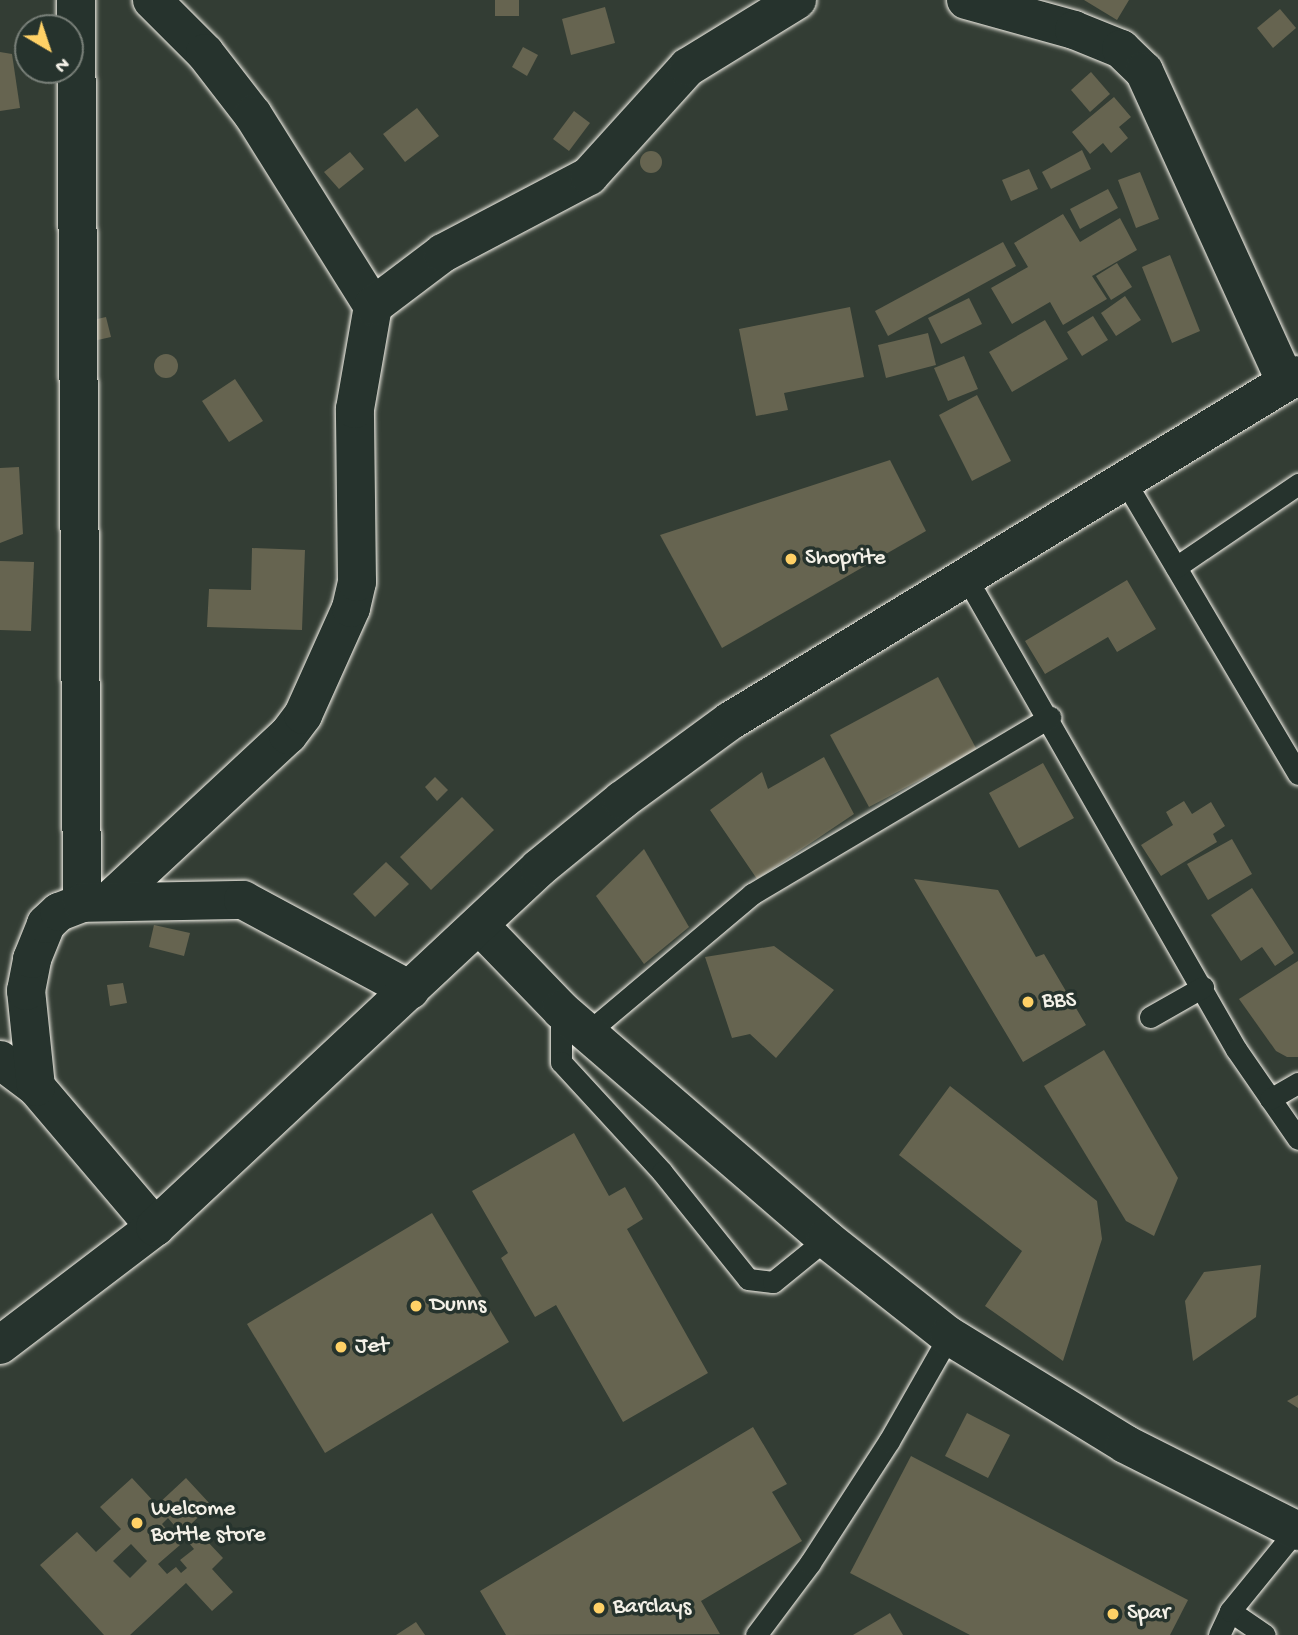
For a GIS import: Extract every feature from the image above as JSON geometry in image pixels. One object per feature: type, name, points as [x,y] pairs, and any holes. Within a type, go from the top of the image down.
[{"type":"street","points":[[76,0],[95,902]]},
{"type":"street","points":[[95,902],[288,734],[303,715],[346,620],[357,582],[355,409],[373,306],[253,115],[205,53],[152,0]]},
{"type":"street","points":[[373,306],[443,253],[589,176],[607,161],[681,73],[797,0]]},
{"type":"street","points":[[0,1345],[155,1227],[539,868],[622,800],[730,721],[1126,483],[1292,378],[1144,71],[1121,49],[1074,30],[966,0]]},
{"type":"street","points":[[36,1087],[26,991],[32,958],[46,924],[59,912],[95,902],[243,900],[410,990]]},
{"type":"street","points":[[480,926],[574,1022],[826,1239],[949,1336],[1125,1444],[1297,1530]]},
{"type":"street","points":[[0,1060],[36,1087],[155,1227]]},
{"type":"lane","points":[[1126,483],[1298,774]]},
{"type":"lane","points":[[1176,567],[1298,484]]},
{"type":"lane","points":[[967,579],[1050,717],[1203,987],[1270,1099],[1298,1139]]},
{"type":"lane","points":[[826,1239],[773,1282],[748,1279],[662,1172],[561,1062],[574,1022],[752,894],[1050,717]]},
{"type":"lane","points":[[1150,1017],[1203,987]]},
{"type":"lane","points":[[1270,1099],[1298,1083]]},
{"type":"lane","points":[[756,1635],[810,1563],[882,1452],[949,1336]]},
{"type":"lane","points":[[1219,1635],[1230,1611],[1297,1530]]},
{"type":"lane","points":[[1230,1611],[1265,1635]]},
{"type":"building","points":[[495,0],[519,0],[519,16],[495,16]]},
{"type":"building","points":[[1084,0],[1129,0],[1117,20]]},
{"type":"building","points":[[605,7],[615,43],[571,55],[562,19]]},
{"type":"building","points":[[1280,9],[1296,28],[1273,48],[1257,28]]},
{"type":"building","points":[[523,47],[538,55],[527,76],[512,67]]},
{"type":"building","points":[[0,52],[12,54],[14,84],[16,84],[20,108],[0,111]]},
{"type":"building","points":[[1091,72],[1110,94],[1090,112],[1071,90]]},
{"type":"building","points":[[1114,97],[1131,117],[1119,127],[1128,138],[1111,153],[1103,143],[1090,154],[1072,132]]},
{"type":"building","points":[[417,108],[439,136],[405,162],[383,134]]},
{"type":"building","points":[[574,111],[590,123],[569,151],[553,139]]},
{"type":"building","points":[[1082,150],[1091,169],[1051,189],[1042,172]]},
{"type":"building","points":[[651,151],[659,154],[662,162],[659,170],[651,173],[643,170],[640,162],[643,154]]},
{"type":"building","points":[[350,152],[364,169],[339,189],[324,172]]},
{"type":"building","points":[[1029,169],[1038,189],[1011,201],[1002,180]]},
{"type":"building","points":[[1140,172],[1159,219],[1136,228],[1118,180]]},
{"type":"building","points":[[1108,189],[1118,208],[1080,229],[1070,209]]},
{"type":"building","points":[[1063,214],[1080,242],[1120,218],[1137,250],[1092,276],[1107,299],[1063,325],[1050,302],[1012,324],[991,288],[1028,267],[1014,243]]},
{"type":"building","points":[[1003,242],[1016,266],[888,336],[875,311]]},
{"type":"building","points":[[1170,255],[1200,331],[1172,343],[1142,267]]},
{"type":"building","points":[[1117,263],[1132,287],[1111,300],[1096,276]]},
{"type":"building","points":[[1125,296],[1141,320],[1116,336],[1101,313]]},
{"type":"building","points":[[969,298],[982,324],[941,344],[928,318]]},
{"type":"building","points":[[850,307],[864,377],[784,393],[788,410],[756,416],[739,329]]},
{"type":"building","points":[[1093,316],[1108,340],[1082,356],[1067,332]]},
{"type":"building","points":[[106,317],[111,337],[89,342],[84,322]]},
{"type":"building","points":[[1045,320],[1068,359],[1012,392],[989,352]]},
{"type":"building","points":[[928,333],[936,365],[886,378],[878,345]]},
{"type":"building","points":[[166,354],[174,358],[178,366],[174,374],[166,378],[158,374],[154,366],[158,358]]},
{"type":"building","points":[[964,356],[978,389],[948,401],[934,368]]},
{"type":"building","points":[[235,379],[263,421],[229,442],[202,401]]},
{"type":"building","points":[[977,395],[1011,461],[972,481],[939,415]]},
{"type":"building","points":[[890,460],[926,531],[722,648],[660,535]]},
{"type":"building","points":[[19,467],[23,534],[0,543],[0,468]]},
{"type":"building","points":[[252,548],[305,550],[302,630],[207,627],[209,589],[251,590]]},
{"type":"building","points":[[0,561],[34,562],[31,631],[0,630]]},
{"type":"building","points":[[1127,580],[1156,629],[1117,652],[1108,637],[1045,674],[1025,641]]},
{"type":"building","points":[[938,677],[977,750],[869,807],[830,735]]},
{"type":"building","points":[[824,757],[854,814],[757,879],[710,810],[762,772],[768,789]]},
{"type":"building","points":[[1043,763],[1074,818],[1019,848],[989,793]]},
{"type":"building","points":[[435,777],[448,790],[437,801],[425,787]]},
{"type":"building","points":[[462,797],[494,830],[431,890],[400,857]]},
{"type":"building","points":[[1184,801],[1192,814],[1211,802],[1225,826],[1213,834],[1217,842],[1161,876],[1141,845],[1173,825],[1166,812]]},
{"type":"building","points":[[1232,839],[1252,874],[1208,900],[1187,864]]},
{"type":"building","points":[[644,849],[689,927],[644,964],[596,896]]},
{"type":"building","points":[[386,862],[409,884],[375,917],[353,894]]},
{"type":"building","points":[[914,879],[998,890],[1036,957],[1044,954],[1086,1025],[1023,1062]]},
{"type":"building","points":[[1252,888],[1294,953],[1275,966],[1262,947],[1241,961],[1211,915]]},
{"type":"building","points":[[154,925],[190,933],[184,956],[149,947]]},
{"type":"building","points":[[774,946],[834,990],[776,1058],[750,1034],[732,1038],[705,957]]},
{"type":"building","points":[[1298,961],[1298,1057],[1287,1057],[1276,1051],[1239,999]]},
{"type":"building","points":[[123,983],[127,1003],[110,1006],[107,985]]},
{"type":"building","points":[[1104,1050],[1178,1178],[1154,1236],[1126,1221],[1044,1086]]},
{"type":"building","points":[[950,1086],[1097,1201],[1102,1239],[1063,1361],[985,1306],[1022,1251],[899,1155]]},
{"type":"building","points":[[574,1133],[609,1196],[625,1187],[643,1219],[627,1229],[708,1373],[623,1422],[556,1305],[535,1317],[501,1258],[508,1253],[472,1191]]},
{"type":"building","points":[[432,1213],[509,1342],[325,1453],[247,1324]]},
{"type":"building","points":[[1261,1265],[1256,1317],[1193,1361],[1185,1301],[1204,1272]]},
{"type":"building","points":[[1298,1395],[1298,1408],[1287,1401]]},
{"type":"building","points":[[967,1413],[1010,1435],[988,1478],[945,1456]]},
{"type":"building","points":[[753,1427],[787,1484],[772,1492],[802,1541],[701,1601],[720,1634],[506,1635],[480,1591]]},
{"type":"building","points":[[911,1456],[1188,1600],[1170,1635],[970,1635],[850,1573]]},
{"type":"building","points":[[132,1478],[157,1505],[186,1478],[211,1505],[191,1524],[223,1558],[212,1569],[233,1592],[212,1611],[186,1583],[130,1635],[104,1635],[40,1565],[77,1532],[96,1552],[121,1529],[100,1507]],"holes":[[[168,1518],[194,1549],[180,1560],[187,1568],[181,1573],[176,1567],[167,1574],[158,1564],[180,1545],[162,1524]],[[131,1544],[147,1561],[130,1578],[113,1561]]]},
{"type":"building","points":[[890,1613],[903,1635],[853,1635]]},
{"type":"building","points":[[416,1622],[425,1635],[396,1635]]},
{"type":"place","name":"Shoprite","points":[[791,559]]},
{"type":"place","name":"BBS","points":[[1028,1002]]},
{"type":"place","name":"Dunns","points":[[416,1306]]},
{"type":"place","name":"Jet","points":[[341,1347]]},
{"type":"place","name":"Welcome Bottle store","points":[[137,1523]]},
{"type":"place","name":"Barclays","points":[[599,1608]]},
{"type":"place","name":"Spar","points":[[1113,1614]]}]
